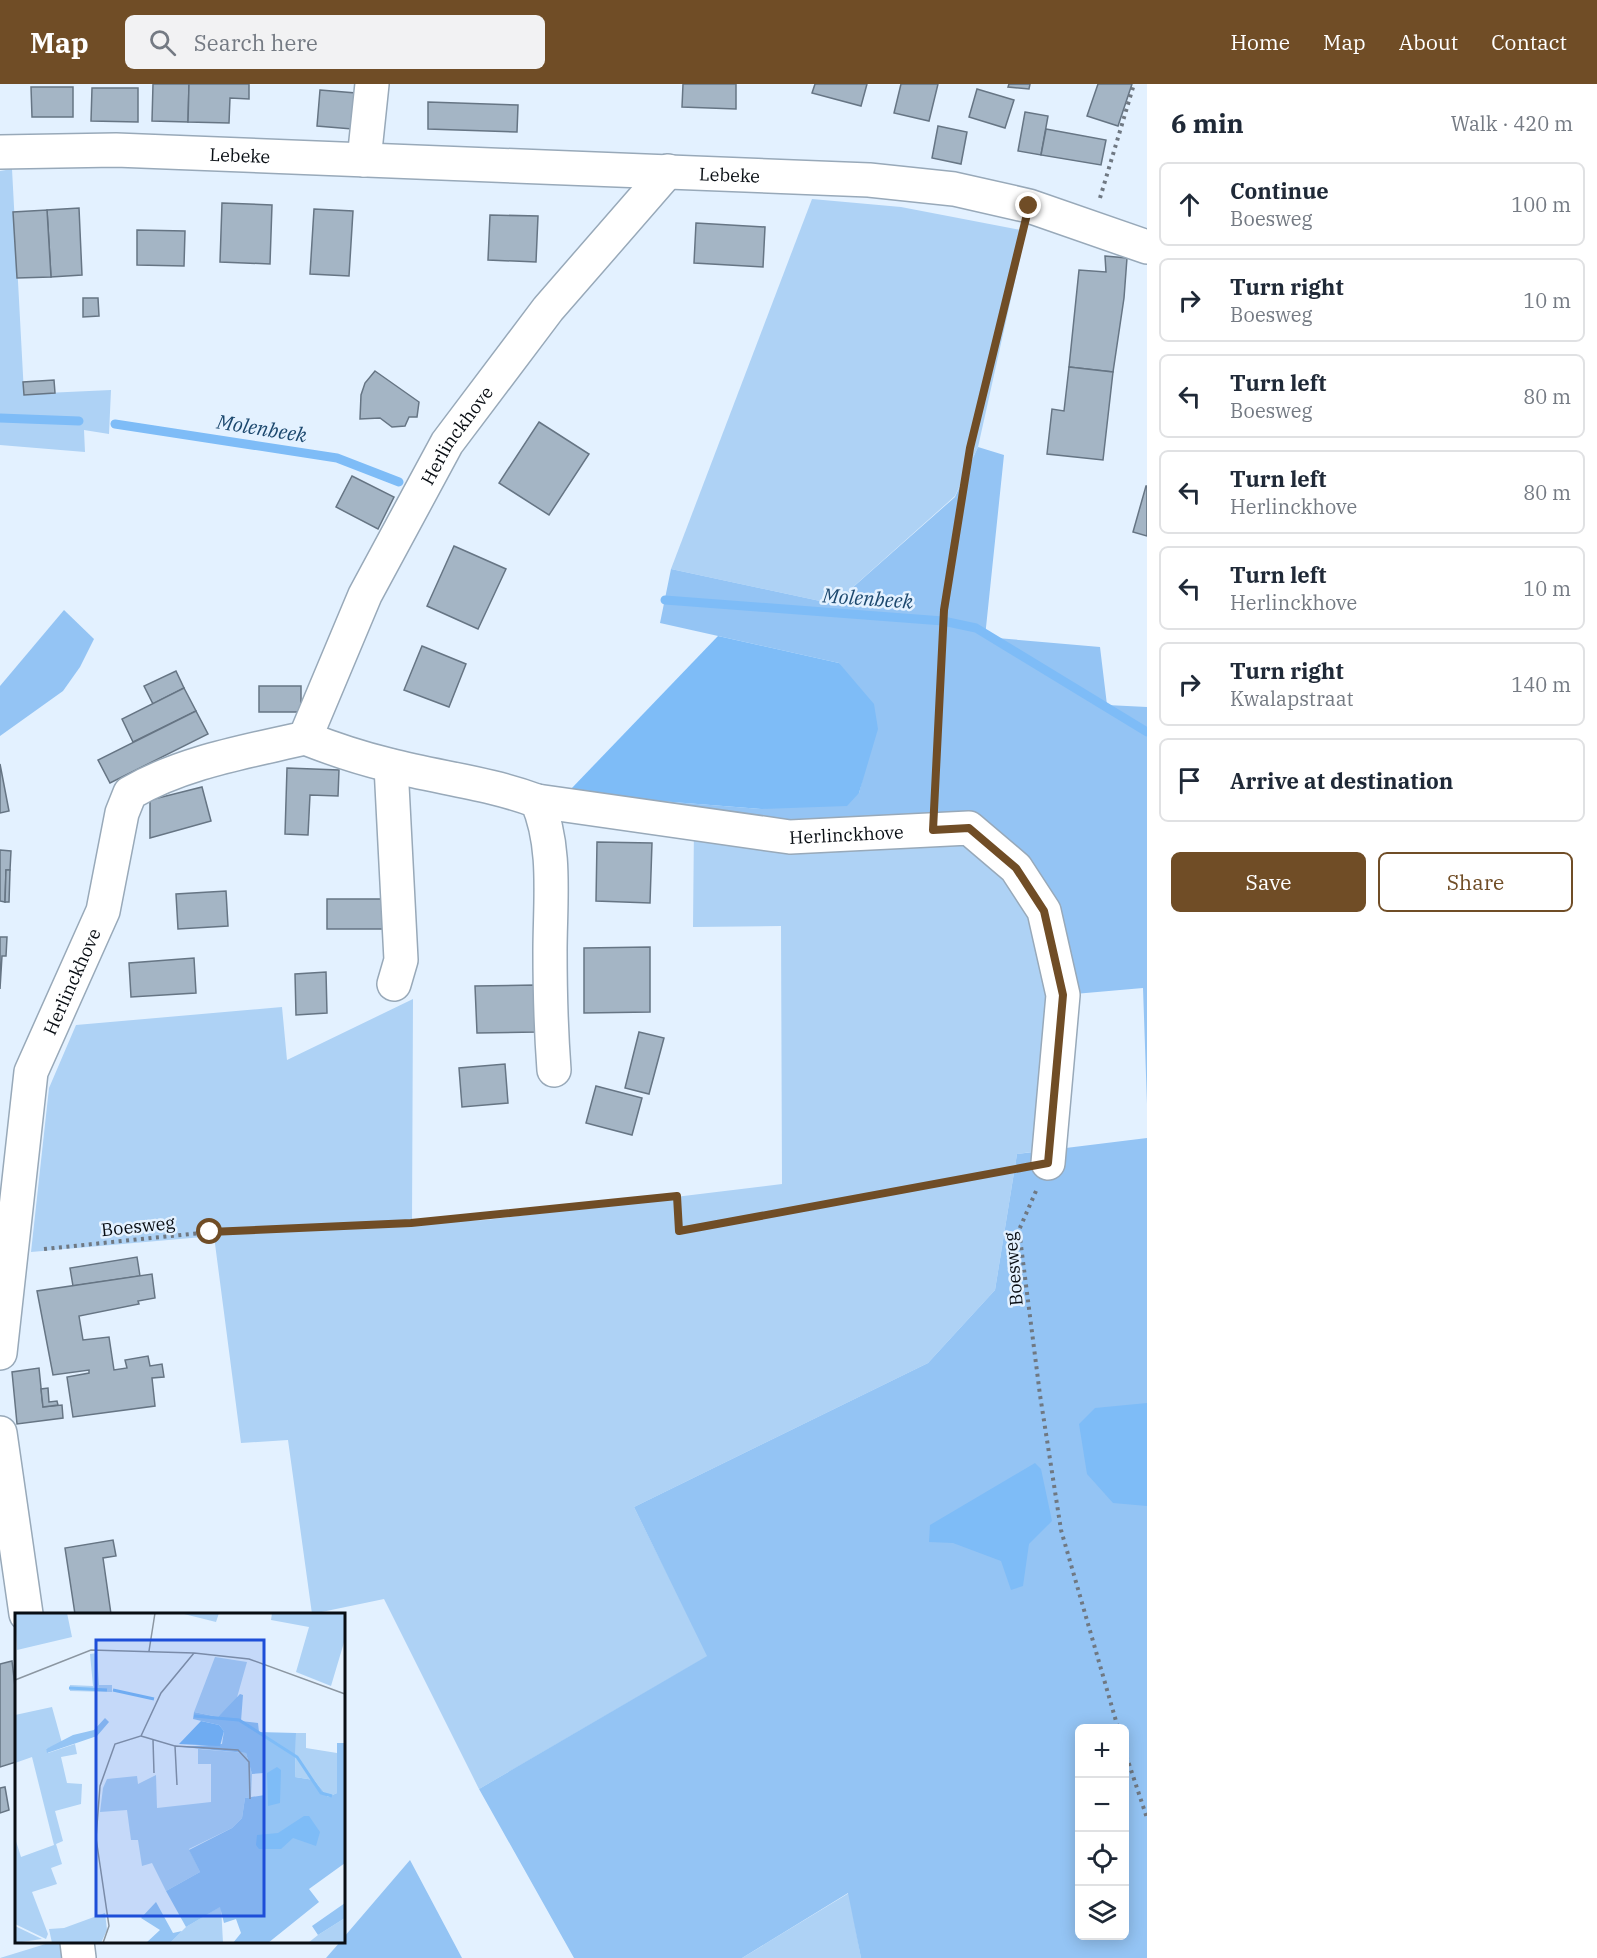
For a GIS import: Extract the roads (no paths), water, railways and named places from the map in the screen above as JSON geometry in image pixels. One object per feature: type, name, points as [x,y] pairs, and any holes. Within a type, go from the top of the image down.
[{"type":"street","points":[[364,160],[372,84]]},
{"type":"street","name":"Lebeke","points":[[0,152],[116,150],[869,180],[954,189],[1029,206],[1147,248]]},
{"type":"street","name":"Herlinckhove","points":[[305,738],[365,595],[447,443],[549,309],[668,171]]},
{"type":"street","name":"Herlinckhove","points":[[0,1353],[31,1072],[103,911],[122,813],[130,793],[150,781],[192,765],[305,738],[343,753],[391,766],[501,788],[537,801],[790,837],[969,828],[1016,868],[1044,911],[1063,995],[1048,1163]]},
{"type":"street","points":[[391,766],[401,960],[394,984]]},
{"type":"street","points":[[537,801],[547,823],[549,854],[550,1001],[554,1070]]},
{"type":"street","points":[[0,1433],[26,1613]]},
{"type":"street","points":[[77,1943],[79,1958]]},
{"type":"waterway","name":"Molenbeek","points":[[0,418],[79,421]]},
{"type":"waterway","name":"Molenbeek","points":[[115,424],[337,458],[399,482]]},
{"type":"waterway","name":"Molenbeek","points":[[665,600],[943,621],[976,628],[1147,732]]}]
